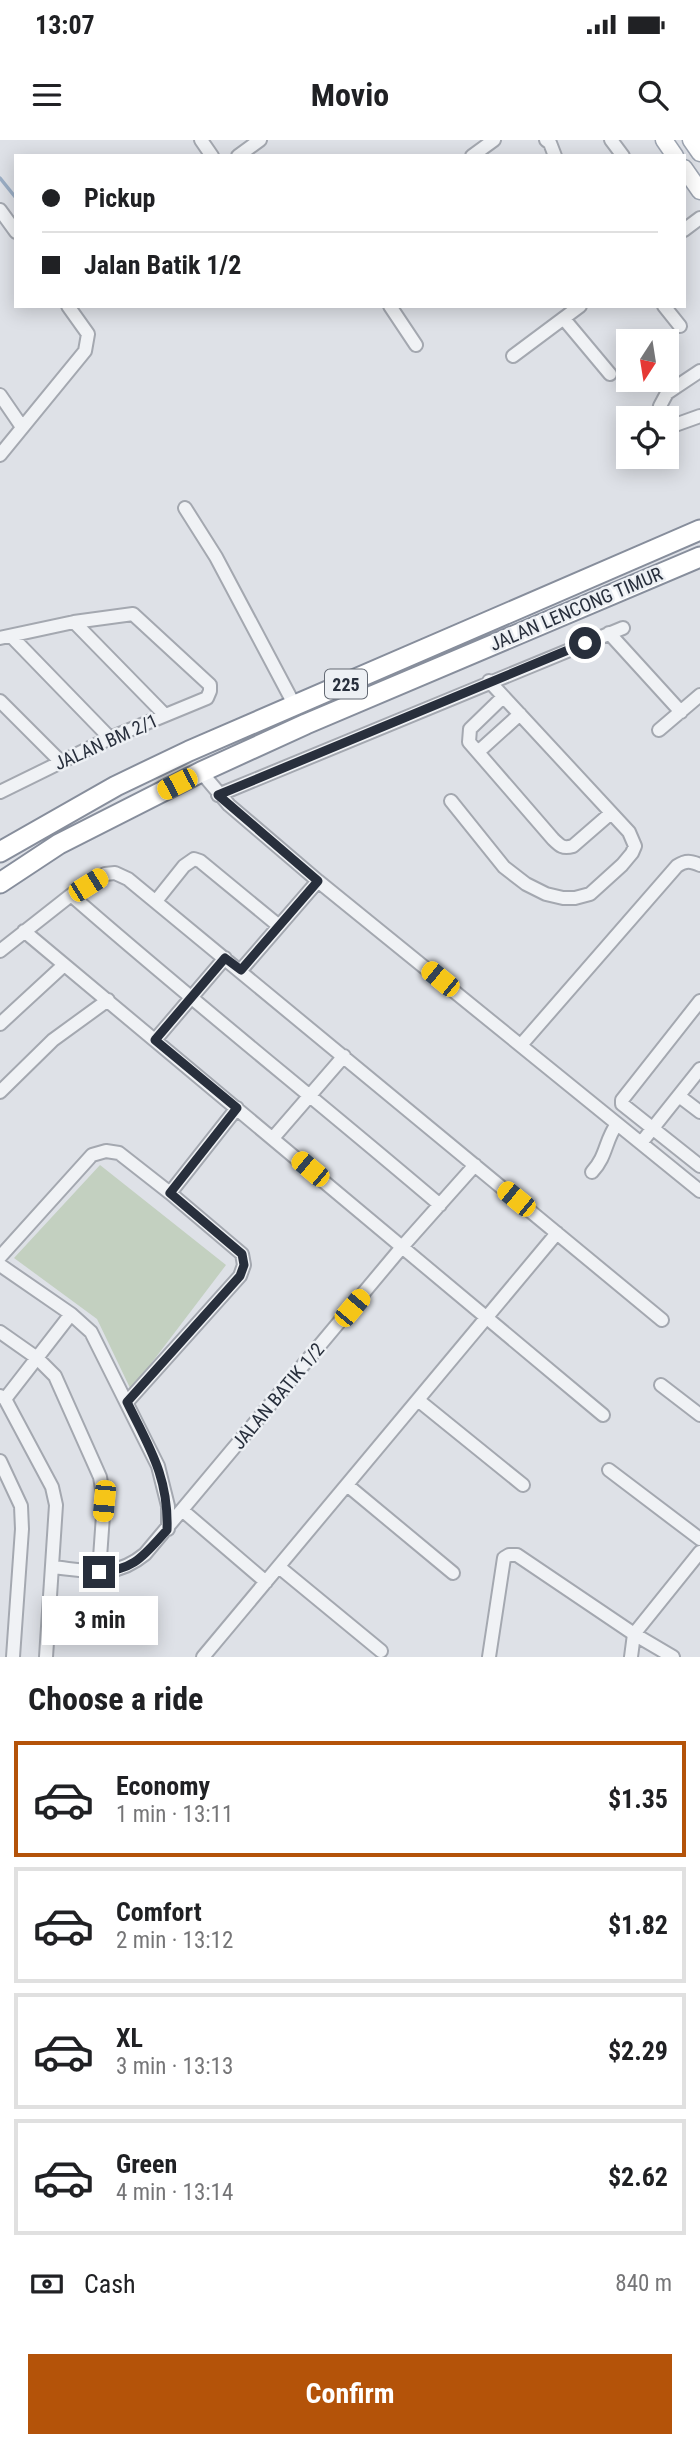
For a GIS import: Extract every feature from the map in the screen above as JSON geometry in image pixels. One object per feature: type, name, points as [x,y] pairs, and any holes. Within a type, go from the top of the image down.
[{"type":"highway","name":"JALAN LENCONG TIMUR","points":[[0,852],[116,786],[189,751],[700,530]]},
{"type":"highway","name":"JALAN LENCONG TIMUR","points":[[0,883],[60,844],[201,772],[306,724],[700,557]]},
{"type":"main road","points":[[691,140],[700,153]]},
{"type":"main road","points":[[686,171],[700,191]]},
{"type":"street","points":[[241,154],[260,140]]},
{"type":"street","points":[[475,154],[494,140]]},
{"type":"street","points":[[0,210],[14,229]]},
{"type":"street","points":[[0,454],[85,351],[88,334],[69,308]]},
{"type":"street","points":[[391,308],[415,345]]},
{"type":"street","points":[[513,356],[578,308]]},
{"type":"street","points":[[666,308],[680,326]]},
{"type":"street","points":[[564,319],[610,374]]},
{"type":"street","points":[[700,371],[667,393],[660,406],[675,425],[700,416]]},
{"type":"street","points":[[0,395],[22,427]]},
{"type":"street","points":[[184,508],[216,557],[295,706]]},
{"type":"street","name":"JALAN BM 2/1","points":[[2,787],[61,762],[110,737],[207,698],[211,691],[210,685],[134,614],[74,622]]},
{"type":"street","points":[[6,637],[74,622],[165,715]]},
{"type":"street","points":[[218,795],[623,628]]},
{"type":"street","points":[[609,633],[681,712]]},
{"type":"street","points":[[6,637],[110,737]]},
{"type":"street","points":[[451,801],[505,867],[526,884],[546,894],[575,898],[590,894],[632,853],[634,840],[489,681]]},
{"type":"street","points":[[659,730],[700,695]]},
{"type":"street","points":[[503,696],[470,729],[469,742],[560,846],[573,846],[611,813]]},
{"type":"street","points":[[0,701],[61,762]]},
{"type":"street","points":[[478,752],[520,714]]},
{"type":"street","points":[[201,772],[218,795],[318,881],[700,1191]]},
{"type":"street","points":[[156,901],[184,866],[194,859],[200,861],[279,926]]},
{"type":"street","points":[[521,1045],[677,866],[684,861],[700,865]]},
{"type":"street","points":[[0,951],[71,895],[105,874],[115,873],[128,879],[662,1320]]},
{"type":"street","points":[[241,970],[318,881]]},
{"type":"street","points":[[71,895],[191,999],[310,1094],[440,1205]]},
{"type":"street","points":[[24,930],[603,1415]]},
{"type":"street","points":[[155,1040],[225,958]]},
{"type":"street","points":[[0,1024],[64,965]]},
{"type":"street","points":[[0,1092],[52,1040],[108,1000]]},
{"type":"street","points":[[700,1001],[623,1096],[622,1104],[700,1166]]},
{"type":"street","points":[[273,1138],[344,1055]]},
{"type":"street","points":[[642,1143],[700,1069]]},
{"type":"street","points":[[679,1096],[700,1112]]},
{"type":"street","points":[[170,1193],[237,1108]]},
{"type":"street","points":[[593,1172],[606,1154],[610,1134],[617,1124]]},
{"type":"street","points":[[0,1257],[92,1155],[106,1151],[119,1153],[242,1254],[244,1265],[240,1276],[127,1402]]},
{"type":"street","name":"JALAN BATIK 1/2","points":[[53,1567],[99,1572],[119,1571],[133,1564],[167,1530],[402,1247],[475,1166]]},
{"type":"street","points":[[208,1655],[557,1233]]},
{"type":"street","points":[[0,1265],[71,1314],[91,1332],[158,1466],[168,1506],[167,1530]]},
{"type":"street","points":[[46,1657],[56,1506],[52,1487],[3,1397],[71,1314]]},
{"type":"street","points":[[0,1332],[37,1358],[55,1376],[104,1489],[99,1572]]},
{"type":"street","points":[[661,1385],[700,1415]]},
{"type":"street","points":[[418,1400],[523,1486]]},
{"type":"street","points":[[0,1461],[21,1506],[22,1529],[13,1657]]},
{"type":"street","points":[[609,1470],[700,1539]]},
{"type":"street","points":[[347,1485],[453,1573]]},
{"type":"street","points":[[182,1510],[266,1582]]},
{"type":"street","points":[[631,1657],[634,1634],[700,1552]]},
{"type":"street","points":[[489,1657],[504,1558],[509,1555],[517,1555],[673,1657]]},
{"type":"street","points":[[279,1567],[381,1651]]},
{"type":"green space","points":[[100,1165],[226,1265],[131,1390],[97,1319],[14,1258]]},
{"type":"waterway","points":[[0,178],[14,196]]},
{"type":"route","points":[[99,1572],[119,1571],[133,1564],[167,1530],[165,1486],[127,1402],[240,1276],[244,1265],[242,1254],[170,1193],[237,1108],[155,1040],[225,958],[241,970],[318,881],[218,795],[585,643]]}]
